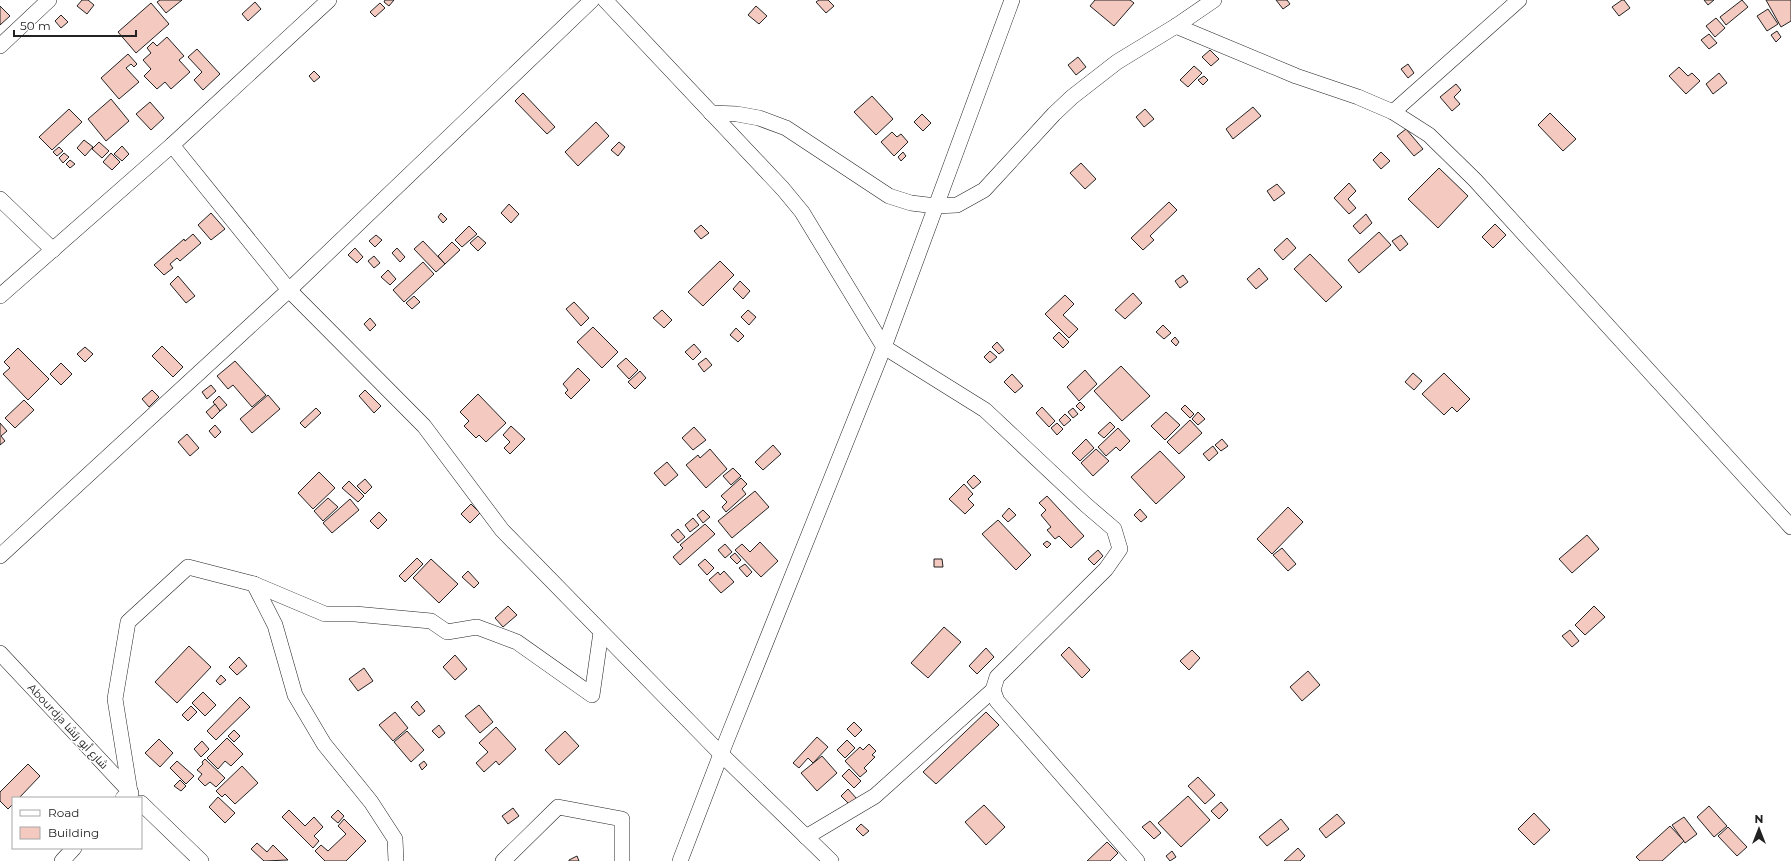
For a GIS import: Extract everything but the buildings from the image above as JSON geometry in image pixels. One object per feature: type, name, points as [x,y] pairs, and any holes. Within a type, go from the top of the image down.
[{"type":"street","points":[[0,46],[49,0]]},
{"type":"street","points":[[0,296],[172,144],[329,0]]},
{"type":"street","points":[[0,556],[289,290],[592,0]]},
{"type":"street","points":[[605,0],[783,189],[802,212],[884,347],[985,410],[1086,505],[1114,529],[1120,549],[1106,569],[997,677],[993,690],[874,796],[806,837]]},
{"type":"street","points":[[680,861],[721,754],[884,347],[1012,0]]},
{"type":"street","points":[[712,113],[737,114],[759,118],[786,128],[889,196],[911,203],[936,206],[957,205],[984,190],[1054,114],[1072,97],[1117,62],[1176,26],[1214,0]]},
{"type":"street","points":[[1393,112],[1519,0]]},
{"type":"street","points":[[1176,26],[1296,76],[1358,97],[1393,112],[1429,135],[1455,159],[1791,527]]},
{"type":"street","points":[[172,144],[289,290],[424,426],[502,530],[721,754],[831,861]]},
{"type":"street","points":[[0,199],[53,250]]},
{"type":"street","points":[[130,796],[115,699],[128,622],[188,567],[254,584],[325,614],[355,614],[431,621],[447,632],[477,626],[516,642],[592,695],[601,632]]},
{"type":"street","points":[[254,584],[275,625],[295,695],[324,744],[371,802],[395,839],[396,861]]},
{"type":"street","name":"Abourdja شارع أبو رتشا","points":[[0,653],[130,796]]},
{"type":"street","points":[[993,690],[997,701],[1136,861]]},
{"type":"street","points":[[142,804],[201,861]]},
{"type":"street","points":[[503,861],[558,807],[622,819],[622,861]]},
{"type":"street","points":[[62,861],[73,849]]}]
